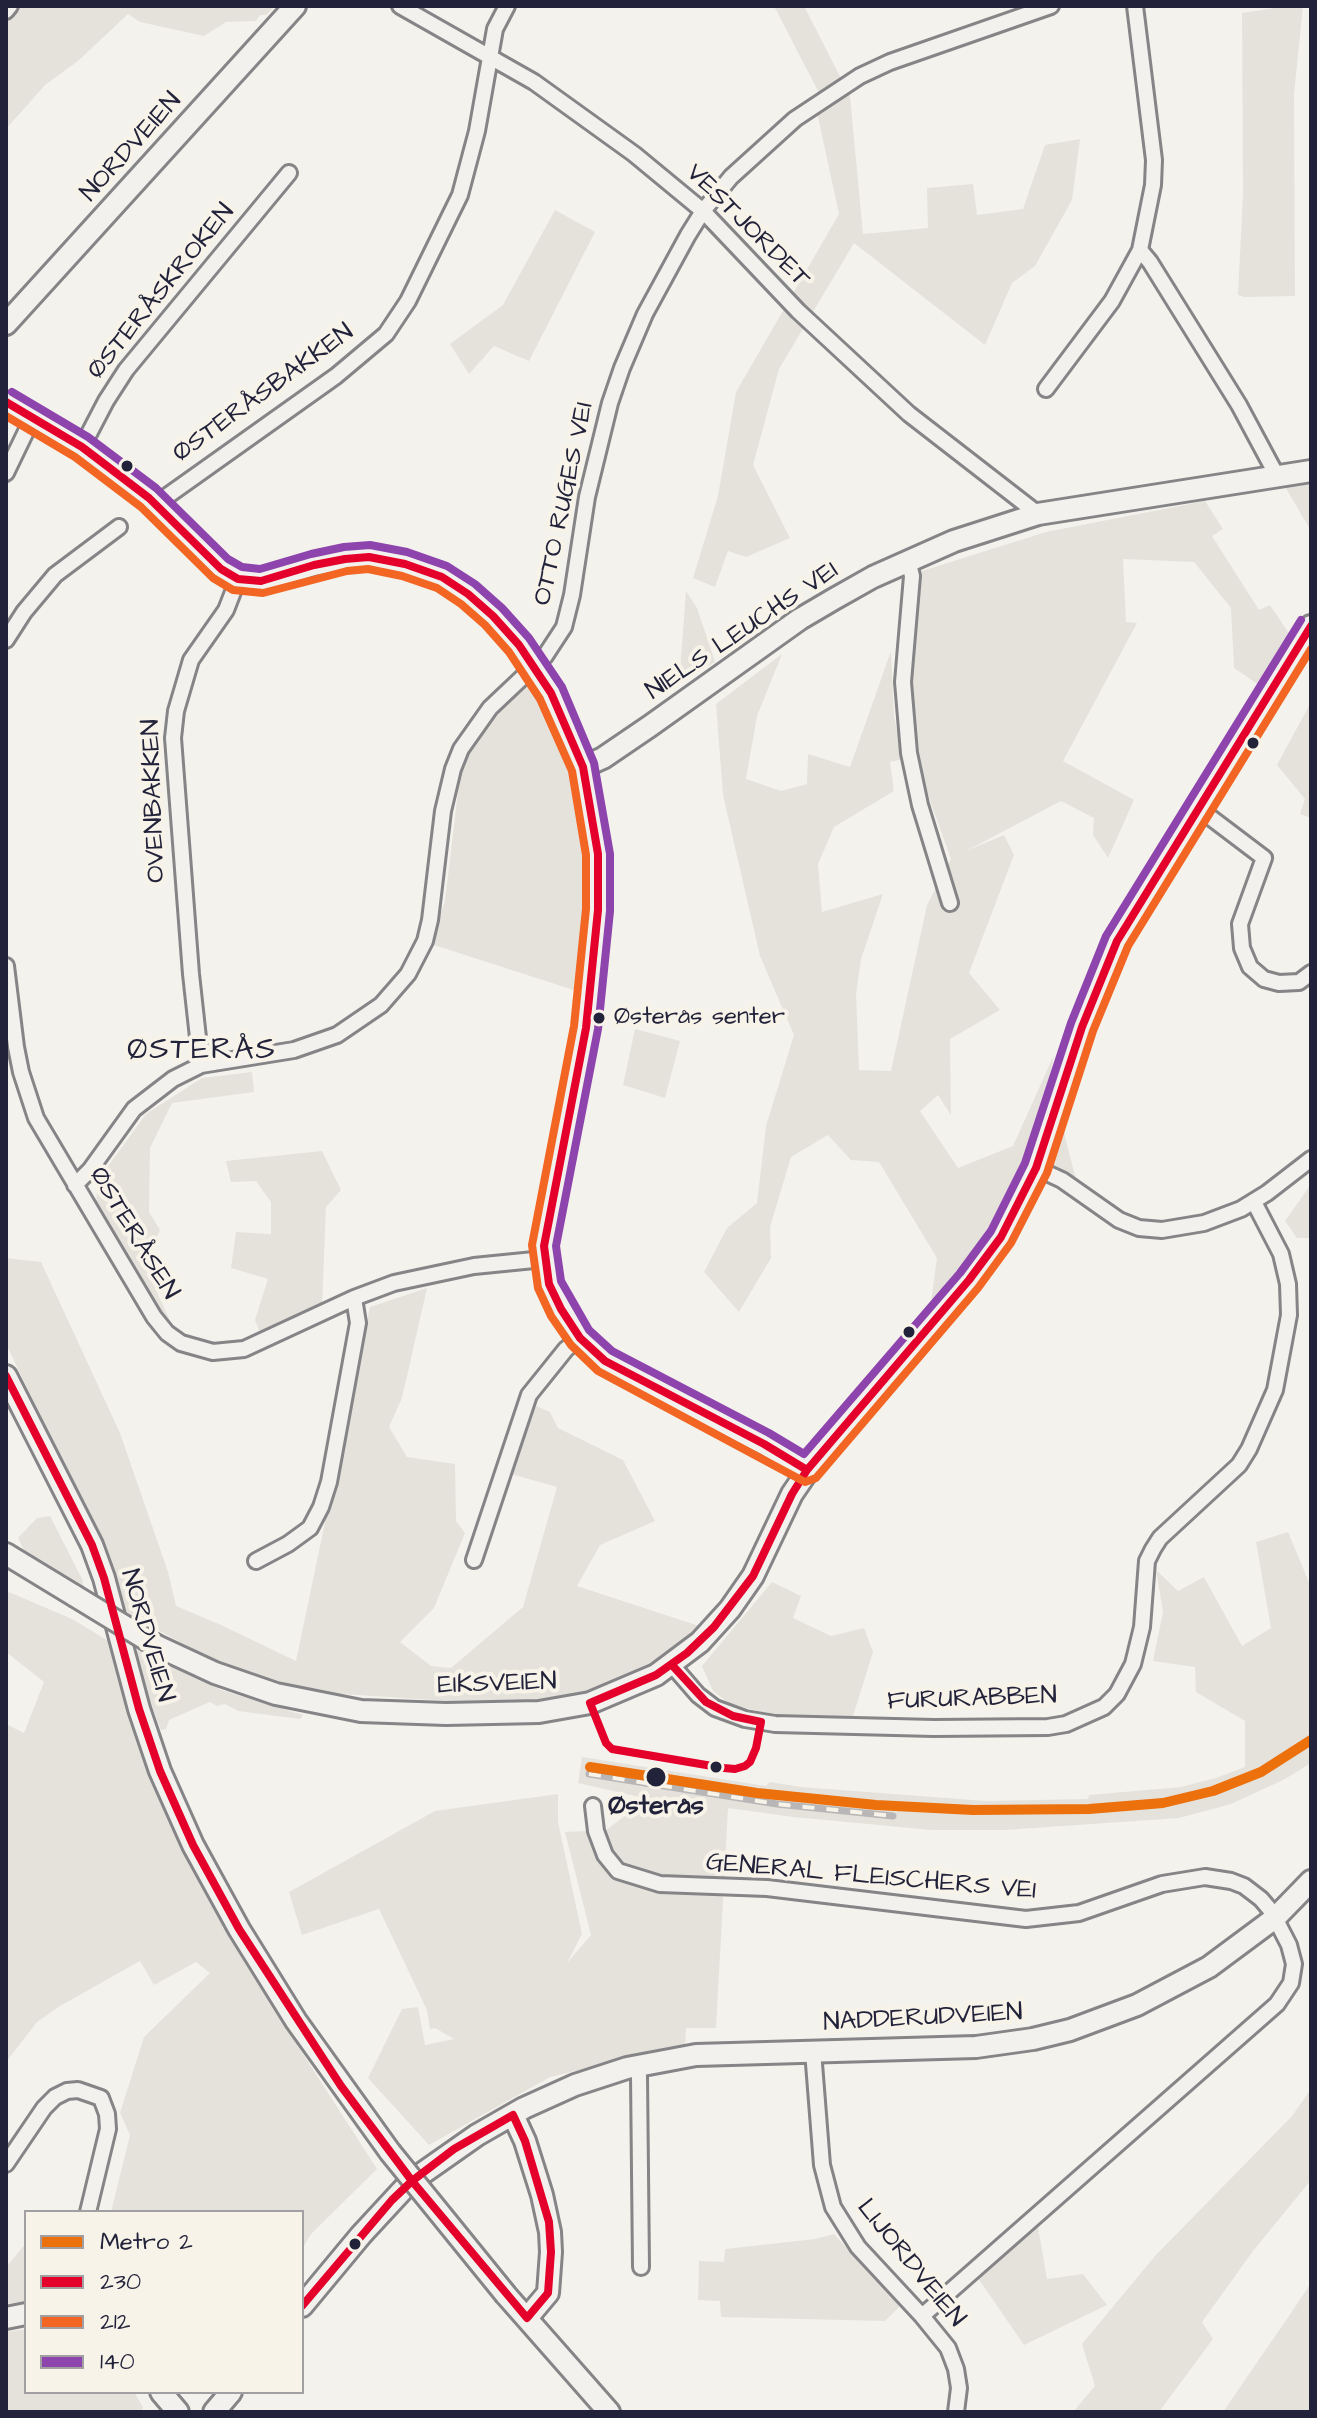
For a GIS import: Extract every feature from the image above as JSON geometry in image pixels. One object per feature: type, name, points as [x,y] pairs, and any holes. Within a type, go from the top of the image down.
[{"type":"street","points":[[6,11],[10,6]]},
{"type":"street","name":"NORDVEIEN","points":[[9,314],[295,6]]},
{"type":"street","name":"VESTJORDET","points":[[400,6],[489,55],[580,114],[703,211],[848,359],[909,414],[1038,514]]},
{"type":"street","name":"ØSTERÅSBAKKEN","points":[[156,504],[336,376],[386,334],[408,301],[460,195],[477,131],[495,29],[507,6]]},
{"type":"street","name":"OTTO RUGES VEI","points":[[75,1185],[90,1170],[134,1109],[173,1079],[201,1065],[294,1050],[337,1035],[381,1005],[408,974],[428,930],[443,811],[461,749],[490,708],[535,666],[564,627],[587,497],[610,403],[622,368],[657,290],[703,211],[731,177],[795,119],[860,76],[949,40],[1051,6]]},
{"type":"street","points":[[1046,389],[1112,301],[1140,250],[1153,185],[1154,160],[1135,6]]},
{"type":"street","name":"ØSTERÅSKROKEN","points":[[82,447],[126,370],[289,173]]},
{"type":"street","points":[[1140,250],[1239,405],[1277,476]]},
{"type":"street","points":[[6,402],[82,447],[156,504],[221,569],[238,579],[261,581],[345,559],[369,557],[405,564],[442,577],[468,594],[493,616],[535,666],[551,693],[583,767],[596,833],[598,885],[586,1028],[545,1235],[544,1259],[549,1284],[580,1338],[620,1370],[764,1444],[807,1470]]},
{"type":"street","points":[[6,473],[32,419]]},
{"type":"street","name":"NIELS LEUCHS VEI","points":[[583,767],[603,758],[650,726],[800,619],[873,577],[954,541],[1038,514],[1311,471]]},
{"type":"street","points":[[6,640],[24,612],[55,575],[119,527]]},
{"type":"street","points":[[908,560],[912,576],[903,682],[909,753],[920,805],[950,903]]},
{"type":"street","name":"OVENBAKKEN","points":[[201,1065],[178,816],[174,724],[181,687],[191,660],[226,610],[238,579]]},
{"type":"street","name":"EIKSVEIEN","points":[[6,1554],[157,1646],[215,1673],[276,1694],[361,1711],[404,1714],[528,1713],[564,1709],[613,1695],[672,1665],[700,1642],[741,1595],[807,1470],[990,1253],[1019,1205],[1036,1168],[1082,1027],[1109,957],[1137,905],[1311,626]]},
{"type":"street","points":[[1198,808],[1264,858],[1240,924],[1242,948],[1250,967],[1264,979],[1279,983],[1299,982],[1311,973]]},
{"type":"street","name":"ØSTERÅSEN","points":[[6,966],[16,1047],[25,1088],[42,1132],[154,1317],[167,1333],[181,1343],[196,1349],[227,1352],[244,1349],[394,1283],[474,1266],[544,1259]]},
{"type":"street","points":[[1036,1168],[1062,1180],[1119,1220],[1152,1230],[1204,1223],[1254,1202],[1311,1159]]},
{"type":"street","name":"FURURABBEN","points":[[672,1665],[715,1708],[733,1716],[775,1724],[1048,1727],[1066,1724],[1104,1707],[1117,1694],[1133,1664],[1142,1627],[1147,1561],[1153,1549],[1160,1538],[1239,1465],[1275,1390],[1289,1315],[1288,1284],[1281,1254],[1254,1202]]},
{"type":"street","points":[[256,1561],[310,1528],[321,1507],[329,1482],[356,1336],[358,1313],[354,1298]]},
{"type":"street","points":[[474,1560],[529,1395],[566,1349],[580,1338]]},
{"type":"street","name":"NORDVEIEN","points":[[8,1386],[92,1545],[160,1771],[193,1845],[239,1929],[296,2021],[390,2152],[527,2318]]},
{"type":"street","name":"GENERAL FLEISCHERS VEI","points":[[593,1806],[596,1831],[605,1855],[618,1871],[660,1884],[767,1888],[1026,1919],[1079,1913],[1162,1884],[1205,1877],[1244,1886],[1261,1899],[1275,1918],[1289,1945],[1294,1964],[1291,1983],[1277,2004],[922,2316]]},
{"type":"street","name":"NADDERUDVEIEN","points":[[304,2304],[410,2182],[454,2149],[506,2118],[575,2085],[636,2066],[727,2052],[986,2046],[1070,2030],[1116,2014],[1173,1988],[1209,1967],[1275,1918],[1311,1881]]},
{"type":"street","name":"LIJORDVEIEN","points":[[813,2051],[822,2165],[833,2207],[858,2247],[948,2348],[959,2388],[956,2412]]},
{"type":"street","points":[[636,2066],[639,2076],[641,2267]]},
{"type":"street","points":[[6,2164],[55,2097],[78,2090],[101,2098],[108,2129],[88,2210]]},
{"type":"street","points":[[506,2118],[525,2141],[549,2222],[551,2252],[548,2293],[527,2318],[609,2412]]},
{"type":"street","points":[[163,2394],[178,2412]]},
{"type":"street","points":[[214,2412],[229,2394]]},
{"type":"shaded area","points":[[6,6],[275,6],[256,21],[226,22],[204,36],[140,22],[128,14],[78,61],[45,85],[6,129]]},
{"type":"shaded area","points":[[774,6],[804,6],[850,96],[863,234],[928,228],[927,188],[973,184],[977,215],[1023,209],[1045,145],[1080,139],[1072,200],[1035,266],[1012,283],[985,345],[854,243],[779,369],[753,465],[790,538],[746,557],[728,551],[715,587],[693,578],[718,496],[736,392],[839,214],[818,117],[818,91]]},
{"type":"shaded area","points":[[1303,6],[1294,94],[1295,296],[1244,297],[1238,295],[1243,194],[1242,13]]},
{"type":"shaded area","points":[[555,210],[595,232],[529,361],[494,346],[469,374],[450,344],[503,305]]},
{"type":"shaded area","points":[[1311,481],[1311,531],[1284,485]]},
{"type":"shaded area","points":[[1205,501],[1223,529],[1212,536],[1259,610],[1270,605],[1290,635],[1259,685],[1234,668],[1231,608],[1194,562],[1123,559],[1126,622],[1137,623],[1063,761],[1134,800],[1108,858],[1093,835],[1094,818],[1061,801],[966,851],[1004,835],[1014,855],[969,973],[1000,1010],[950,1039],[951,1115],[938,1095],[920,1111],[958,1168],[1013,1146],[1054,1055],[1035,1147],[1023,1179],[984,1246],[930,1310],[937,1258],[879,1162],[851,1160],[828,1135],[791,1157],[770,1227],[771,1258],[739,1312],[704,1272],[727,1228],[757,1203],[766,1126],[794,1035],[760,956],[723,795],[716,704],[782,654],[757,716],[746,779],[781,791],[807,784],[808,754],[850,767],[891,651],[894,716],[903,759],[890,762],[894,791],[834,827],[818,864],[822,912],[883,894],[861,959],[856,994],[859,1070],[891,1071],[927,905],[951,859],[923,781],[914,727],[911,678],[922,571],[1046,532]]},
{"type":"shaded area","points":[[686,591],[697,608],[715,662],[679,683]]},
{"type":"shaded area","points":[[531,680],[575,773],[587,846],[590,921],[583,993],[431,944],[445,901],[460,775],[476,736]]},
{"type":"shaded area","points":[[1311,702],[1311,818],[1300,814],[1305,799],[1277,765]]},
{"type":"shaded area","points":[[635,1029],[680,1041],[665,1098],[623,1085]]},
{"type":"shaded area","points":[[252,1072],[254,1092],[172,1103],[150,1148],[149,1212],[160,1230],[152,1248],[158,1295],[174,1329],[150,1300],[96,1204],[98,1180],[146,1114],[202,1078]]},
{"type":"shaded area","points":[[1063,1109],[1065,1137],[1078,1187],[1052,1165],[1051,1146]]},
{"type":"shaded area","points":[[322,1151],[341,1190],[326,1207],[322,1306],[261,1335],[255,1320],[268,1279],[231,1268],[236,1232],[271,1234],[271,1202],[256,1181],[231,1182],[226,1161]]},
{"type":"shaded area","points":[[1311,1184],[1311,1238],[1297,1238],[1285,1221]]},
{"type":"shaded area","points":[[6,1258],[41,1262],[120,1433],[168,1572],[176,1606],[296,1661],[370,1307],[427,1288],[402,1398],[389,1427],[407,1457],[455,1464],[456,1521],[465,1533],[434,1608],[400,1642],[431,1666],[451,1668],[523,1607],[557,1487],[511,1474],[536,1406],[550,1412],[558,1428],[623,1460],[655,1521],[600,1545],[577,1586],[699,1626],[659,1659],[620,1683],[559,1701],[492,1704],[313,1692],[211,1659],[125,1612],[100,1539],[6,1344]]},
{"type":"shaded area","points":[[50,1516],[83,1581],[82,1589],[26,1554],[18,1538],[37,1518]]},
{"type":"shaded area","points":[[1288,1532],[1311,1587],[1311,1763],[1285,1779],[1231,1804],[1179,1818],[1005,1830],[932,1830],[728,1808],[716,2028],[686,2028],[685,2045],[550,2077],[429,2145],[368,2078],[402,2009],[418,2007],[425,2045],[454,2039],[435,2028],[430,2029],[427,2010],[379,1909],[302,1935],[289,1892],[435,1811],[558,1794],[558,1822],[582,1934],[567,1963],[591,1935],[565,1832],[606,1830],[648,1799],[578,1783],[582,1757],[766,1786],[770,1782],[986,1801],[1088,1799],[1089,1795],[1181,1787],[1216,1778],[1245,1767],[1245,1721],[1196,1692],[1195,1667],[1153,1661],[1163,1612],[1156,1570],[1178,1591],[1204,1577],[1242,1646],[1271,1628],[1256,1542]]},
{"type":"shaded area","points":[[772,1582],[801,1596],[793,1618],[831,1636],[864,1628],[873,1652],[853,1716],[771,1714],[730,1704],[713,1691],[702,1666]]},
{"type":"shaded area","points":[[9,1592],[72,1619],[112,1643],[130,1712],[183,1850],[242,1959],[377,2169],[311,2234],[304,2246],[304,2210],[111,2210],[130,2135],[120,2113],[144,2037],[210,1973],[196,1962],[154,1985],[140,1961],[37,2022],[6,2062],[6,1724],[24,1733],[44,1682],[6,1652],[6,1595]]},
{"type":"shaded area","points":[[138,1649],[221,1690],[303,1715],[300,1719],[238,1711],[225,1704],[217,1706],[210,1702],[169,1720],[166,1729],[161,1730],[134,1658]]},
{"type":"shaded area","points":[[1311,2089],[1311,2180],[1253,2251],[1202,2322],[1213,2339],[1159,2412],[1073,2412],[1095,2386],[1082,2344],[1155,2256],[1292,2116]]},
{"type":"shaded area","points":[[1038,2227],[1047,2279],[1083,2274],[1107,2305],[1024,2345],[978,2278]]},
{"type":"shaded area","points":[[834,2234],[900,2306],[885,2321],[721,2317],[720,2301],[698,2300],[699,2261],[724,2262],[725,2249]]},
{"type":"shaded area","points":[[24,2245],[24,2301],[6,2304],[6,2267]]},
{"type":"shaded area","points":[[1311,2283],[1311,2412],[1223,2412],[1293,2310]]},
{"type":"shaded area","points":[[24,2329],[24,2394],[135,2394],[143,2407],[141,2412],[6,2412],[6,2332]]},
{"type":"railway","points":[[589,1774],[777,1804],[893,1816]]},
{"type":"metro line","name":"2","points":[[590,1767],[757,1793],[876,1805],[973,1810],[1089,1809],[1163,1803],[1213,1791],[1261,1772],[1311,1740]]},
{"type":"transit line","name":"140","points":[[12,392],[88,437],[156,488],[228,559],[242,567],[260,569],[344,547],[370,545],[407,552],[447,566],[475,584],[529,638],[562,687],[594,763],[610,854],[610,911],[598,1029],[556,1246],[561,1281],[589,1330],[612,1351],[804,1454],[960,1273],[991,1231],[1025,1163],[1071,1023],[1106,936],[1301,620]]},
{"type":"transit line","name":"230","points":[[6,402],[82,447],[149,498],[221,569],[238,579],[261,581],[345,559],[369,557],[405,564],[442,577],[468,594],[519,645],[551,693],[583,767],[598,854],[598,910],[586,1028],[544,1246],[549,1284],[580,1338],[605,1361],[764,1444],[807,1470]]},
{"type":"transit line","name":"212","points":[[6,416],[75,457],[141,507],[213,578],[233,590],[263,593],[347,571],[368,569],[402,576],[437,588],[461,604],[509,652],[540,699],[572,771],[586,855],[586,909],[574,1026],[532,1245],[538,1288],[551,1316],[571,1345],[598,1371],[805,1482],[816,1478],[978,1288],[1011,1243],[1047,1173],[1093,1031],[1128,946],[1311,649]]},
{"type":"transit line","name":"230","points":[[672,1665],[706,1702],[733,1716],[761,1722],[756,1748],[745,1766],[724,1768],[612,1749],[606,1743],[590,1703],[656,1675],[687,1653],[714,1627],[753,1576],[792,1494],[807,1470],[969,1280],[1001,1237],[1036,1168],[1082,1027],[1117,941],[1311,626]]},
{"type":"transit line","name":"230","points":[[6,1376],[92,1545],[104,1578],[139,1709],[160,1771],[193,1845],[239,1929],[341,2086],[412,2181]]},
{"type":"transit line","name":"230","points":[[513,2115],[525,2141],[549,2222],[551,2252],[548,2293],[527,2318],[412,2181],[454,2149],[513,2115]]},
{"type":"transit line","name":"230","points":[[304,2304],[392,2200],[412,2181]]},
{"type":"place","name":"Østerås senter","points":[[599,1018]]},
{"type":"place","name":"Østerås","points":[[656,1777]]},
{"type":"district","name":"ØSTERÅS","points":[[202,1052]]}]
